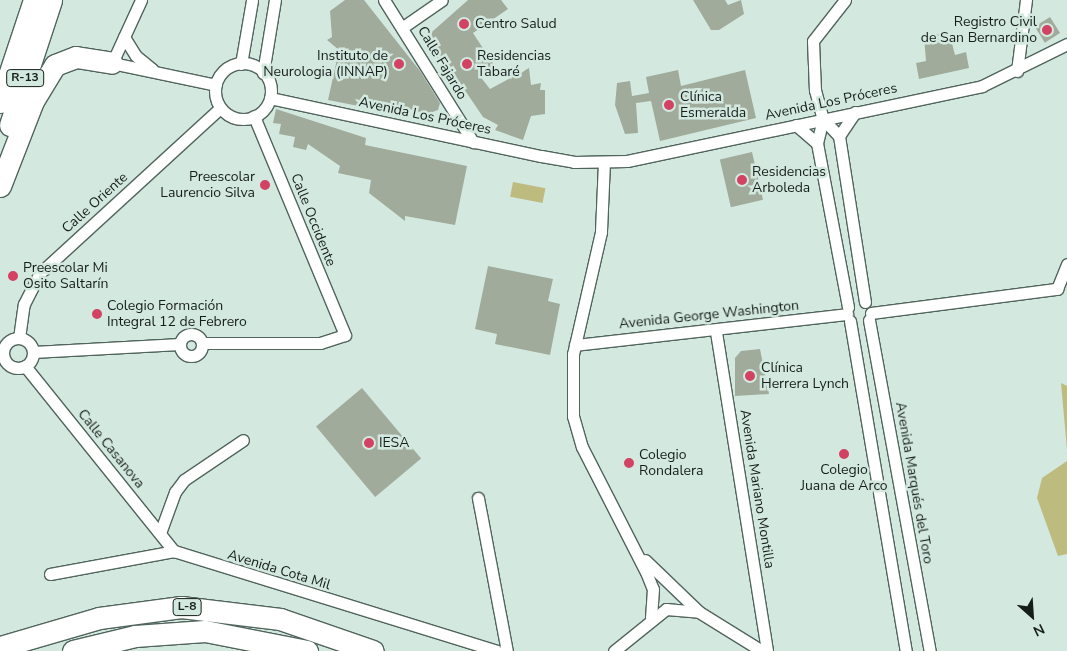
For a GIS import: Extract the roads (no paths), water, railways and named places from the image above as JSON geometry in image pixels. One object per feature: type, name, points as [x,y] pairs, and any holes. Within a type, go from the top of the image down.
[{"type":"highway","name":"R-13","points":[[0,102],[34,0]]},
{"type":"highway","name":"R-13","points":[[0,156],[51,0]]},
{"type":"highway","points":[[0,186],[33,101],[55,66],[76,57],[112,63]]},
{"type":"highway","name":"L-8","points":[[0,647],[99,618],[180,607],[280,618],[372,651]]},
{"type":"highway","name":"L-8","points":[[73,651],[135,636],[205,632],[307,651]]},
{"type":"street","points":[[141,0],[112,63],[154,70],[216,86]]},
{"type":"street","points":[[241,64],[252,0]]},
{"type":"street","points":[[263,73],[241,64],[228,68],[216,86],[220,108],[232,117],[254,116],[270,98],[263,73],[275,0]]},
{"type":"street","name":"Calle Fajardo","points":[[384,0],[403,27],[473,142]]},
{"type":"street","points":[[403,27],[442,0]]},
{"type":"street","points":[[845,0],[813,42],[815,90],[823,119],[839,136],[855,112]]},
{"type":"street","points":[[1018,71],[1026,0]]},
{"type":"street","points":[[124,37],[136,56],[154,70]]},
{"type":"street","name":"Avenida Los Próceres","points":[[270,98],[574,162],[604,162],[968,90],[1018,71],[1067,44]]},
{"type":"street","name":"Calle Oriente","points":[[19,338],[24,304],[40,273],[220,108]]},
{"type":"street","name":"Calle Occidente","points":[[203,343],[320,343],[345,335],[254,116]]},
{"type":"street","points":[[823,119],[817,142],[906,651]]},
{"type":"street","points":[[796,125],[817,142]]},
{"type":"street","name":"Avenida Marqués del Toro","points":[[839,136],[865,302],[870,316],[930,651]]},
{"type":"street","points":[[604,162],[601,232],[575,345],[571,385],[576,431],[637,551],[653,589],[651,619]]},
{"type":"street","points":[[848,314],[860,325],[870,316],[1062,292],[1067,264]]},
{"type":"street","points":[[848,314],[854,302],[865,302]]},
{"type":"street","name":"Avenida George Washington","points":[[575,345],[716,332],[848,314]]},
{"type":"street","name":"Avenida Mariano Montilla","points":[[716,332],[767,651]]},
{"type":"street","points":[[33,352],[180,344],[192,334],[203,343],[200,352],[191,356],[180,344]]},
{"type":"street","points":[[19,338],[28,341],[33,352],[25,366],[12,366],[4,356],[7,343],[19,338]]},
{"type":"street","name":"Calle Casanova","points":[[25,366],[174,551]]},
{"type":"street","points":[[160,533],[175,492],[184,480],[243,440]]},
{"type":"street","points":[[478,498],[507,651]]},
{"type":"street","points":[[888,544],[909,541]]},
{"type":"street","name":"Avenida Cota Mil","points":[[50,574],[174,551],[497,651]]},
{"type":"street","points":[[637,551],[669,588],[700,612],[762,651]]},
{"type":"street","points":[[614,651],[651,619],[666,609],[700,612]]},
{"type":"place","name":"Centro Salud","points":[[464,24]]},
{"type":"place","name":"Registro Civil de San Bernardino","points":[[1047,30]]},
{"type":"place","name":"Instituto de Neurologia (INNAP)","points":[[399,64]]},
{"type":"place","name":"Residencias Tabaré","points":[[467,64]]},
{"type":"place","name":"Clínica Esmeralda","points":[[669,105]]},
{"type":"place","name":"Residencias Arboleda","points":[[742,180]]},
{"type":"place","name":"Preescolar Laurencio Silva","points":[[265,185]]},
{"type":"place","name":"Preescolar Mi Osito Saltarín","points":[[13,276]]},
{"type":"place","name":"Colegio Formación Integral 12 de Febrero","points":[[97,314]]},
{"type":"place","name":"Clínica Herrera Lynch","points":[[750,376]]},
{"type":"place","name":"IESA","points":[[369,443]]},
{"type":"place","name":"Colegio Juana de Arco","points":[[844,454]]},
{"type":"place","name":"Colegio Rondalera","points":[[629,463]]}]
